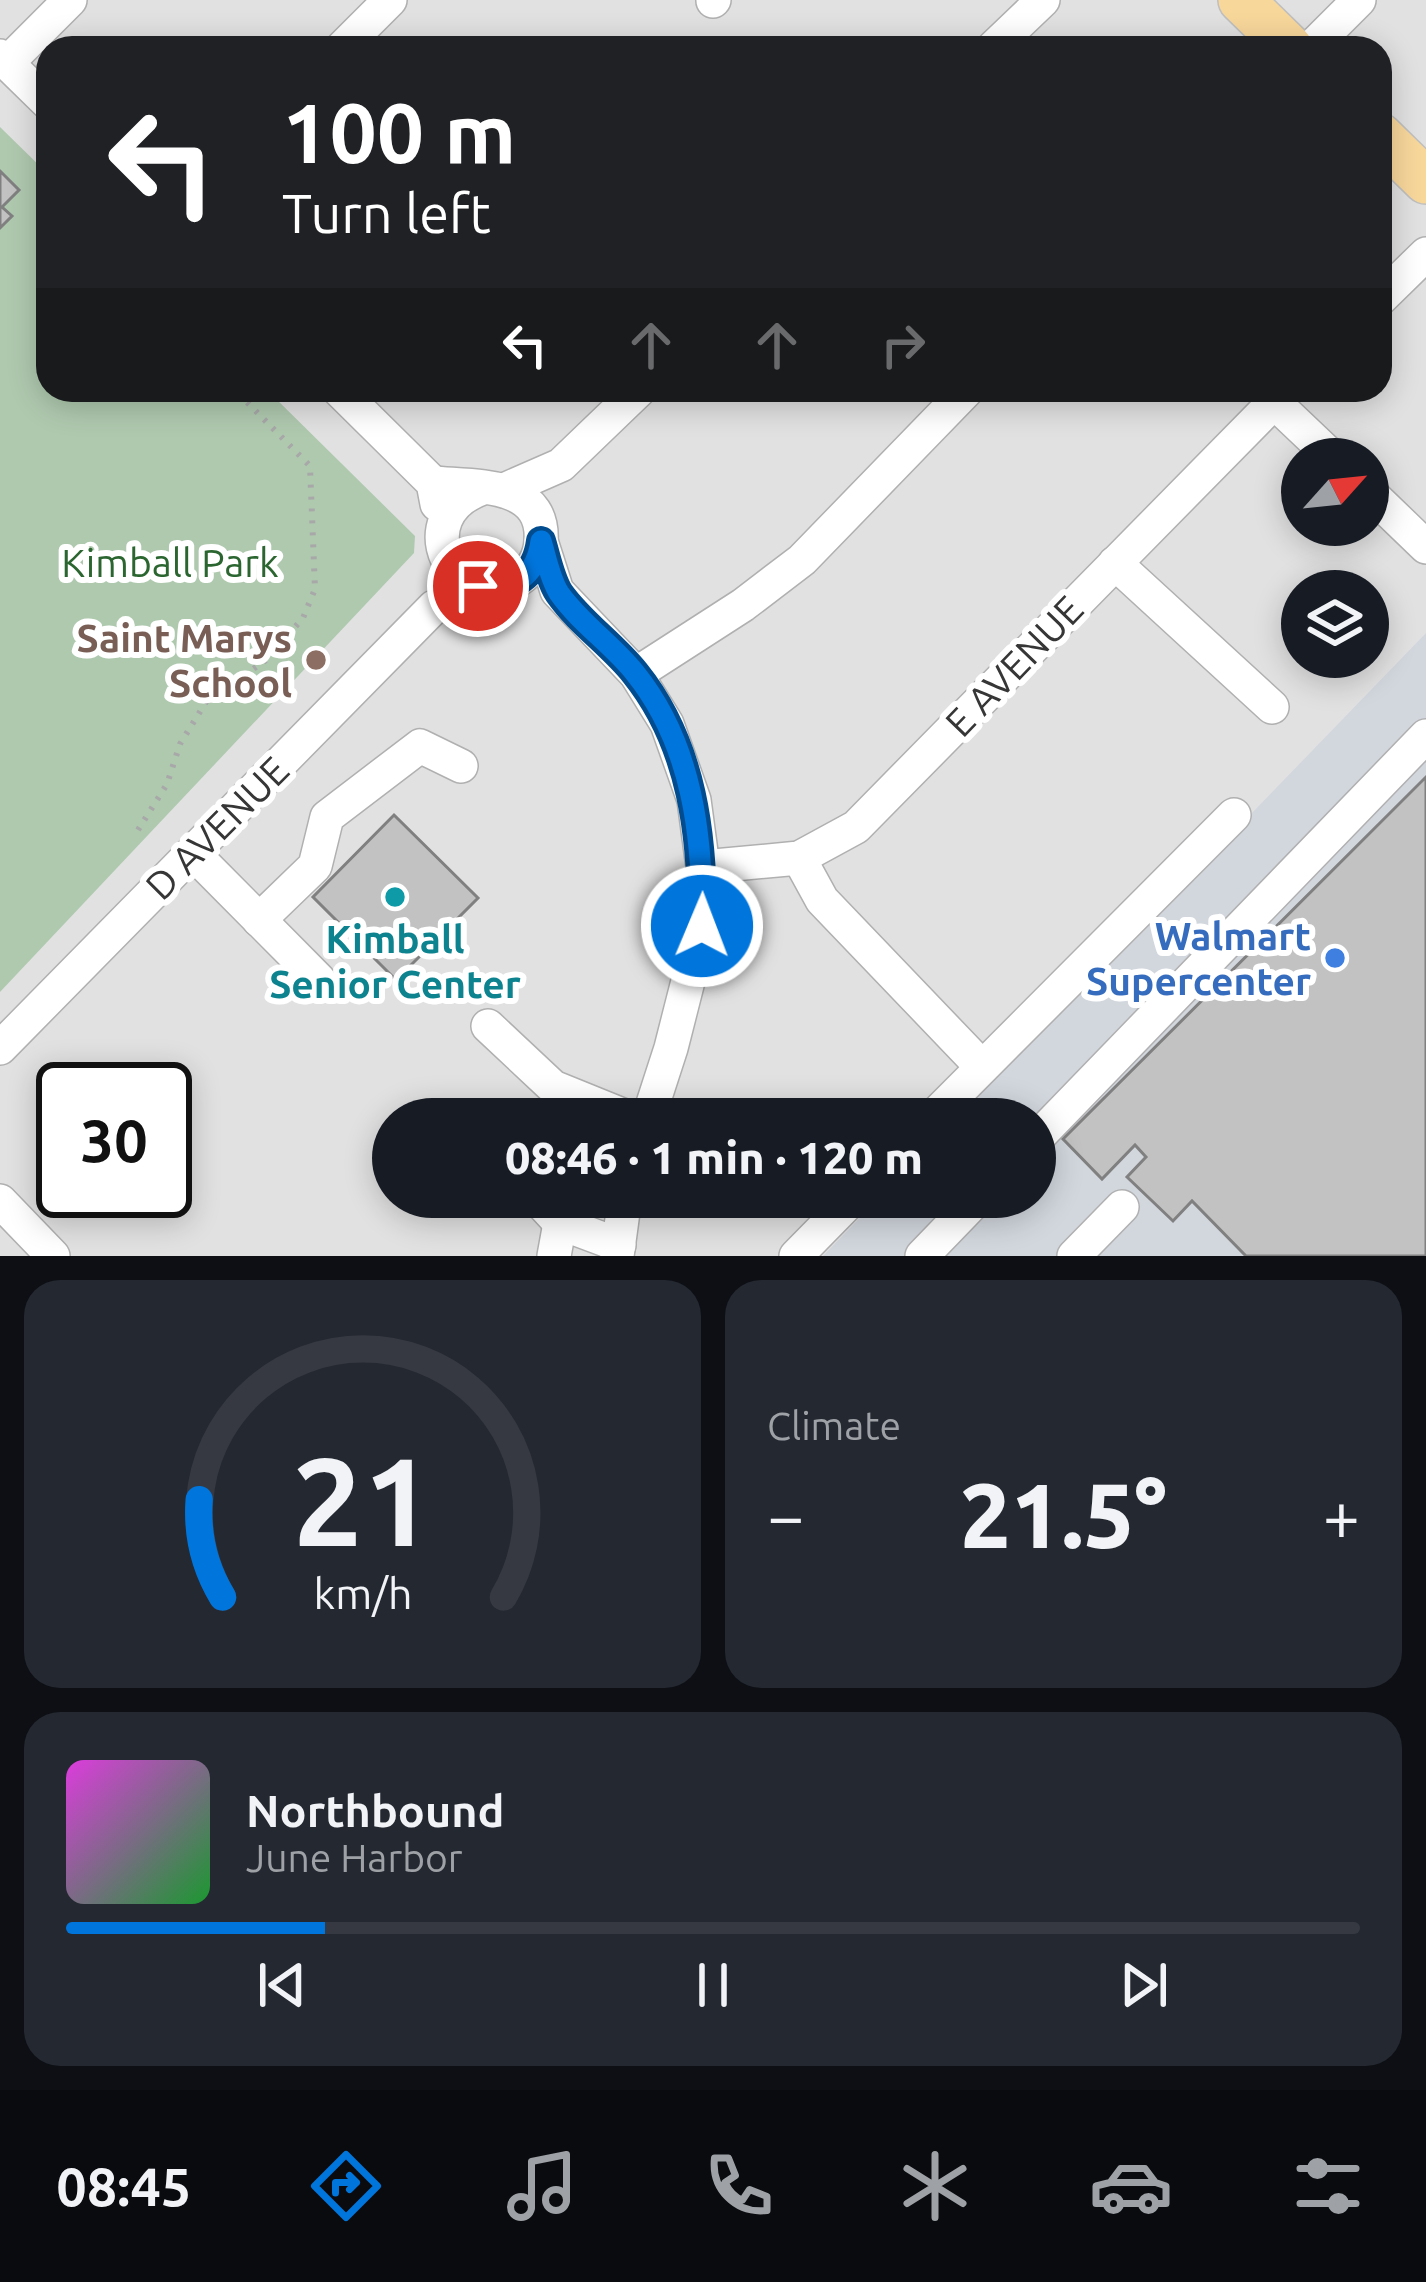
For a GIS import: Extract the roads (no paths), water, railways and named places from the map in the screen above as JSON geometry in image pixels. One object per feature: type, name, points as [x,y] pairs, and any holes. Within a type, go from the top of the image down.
[{"type":"main road","points":[[1241,0],[1278,36]]},
{"type":"main road","points":[[1392,148],[1426,181]]},
{"type":"street","points":[[36,91],[4,60],[70,0]]},
{"type":"street","points":[[354,36],[390,0]]},
{"type":"street","points":[[1006,36],[1043,0]]},
{"type":"street","points":[[1323,36],[1359,0]]},
{"type":"street","points":[[1392,287],[1426,254]]},
{"type":"street","points":[[351,402],[434,487],[442,543],[451,567],[462,579],[498,586],[556,586]]},
{"type":"street","points":[[434,607],[446,518],[454,504],[468,493],[494,489],[561,465],[627,402]]},
{"type":"street","points":[[636,674],[743,605],[802,560],[956,402]]},
{"type":"street","name":"E AVENUE","points":[[703,867],[799,858],[856,827],[1272,402]]},
{"type":"street","points":[[1288,402],[1317,438]]},
{"type":"street","points":[[498,586],[526,575],[536,563],[540,532],[561,465]]},
{"type":"street","points":[[434,487],[494,489],[527,503],[556,586],[636,674],[667,724],[694,800],[703,867],[702,926],[655,1098]]},
{"type":"street","points":[[1389,511],[1426,547]]},
{"type":"street","points":[[1115,563],[1272,706]]},
{"type":"street","name":"D AVENUE","points":[[0,1048],[434,607],[498,586]]},
{"type":"street","points":[[1056,1117],[1426,736]]},
{"type":"street","points":[[259,920],[315,866],[327,817],[420,746],[461,766]]},
{"type":"street","points":[[952,1098],[1234,815]]},
{"type":"street","points":[[193,854],[319,980]]},
{"type":"street","points":[[799,858],[822,900],[982,1067]]},
{"type":"street","points":[[488,1027],[554,1087],[581,1098]]},
{"type":"street","points":[[0,1202],[53,1256]]},
{"type":"street","points":[[1074,1256],[1122,1207]]},
{"type":"street","points":[[557,1239],[618,1251],[622,1218]]},
{"type":"street","points":[[796,1256],[833,1218]]},
{"type":"street","points":[[922,1256],[959,1218]]},
{"type":"place","name":"Saint Marys School","points":[[316,660]]},
{"type":"place","name":"Kimball Senior Center","points":[[395,897]]},
{"type":"place","name":"Walmart Supercenter","points":[[1335,958]]},
{"type":"park label","name":"Kimball Park","points":[[170,563]]}]
